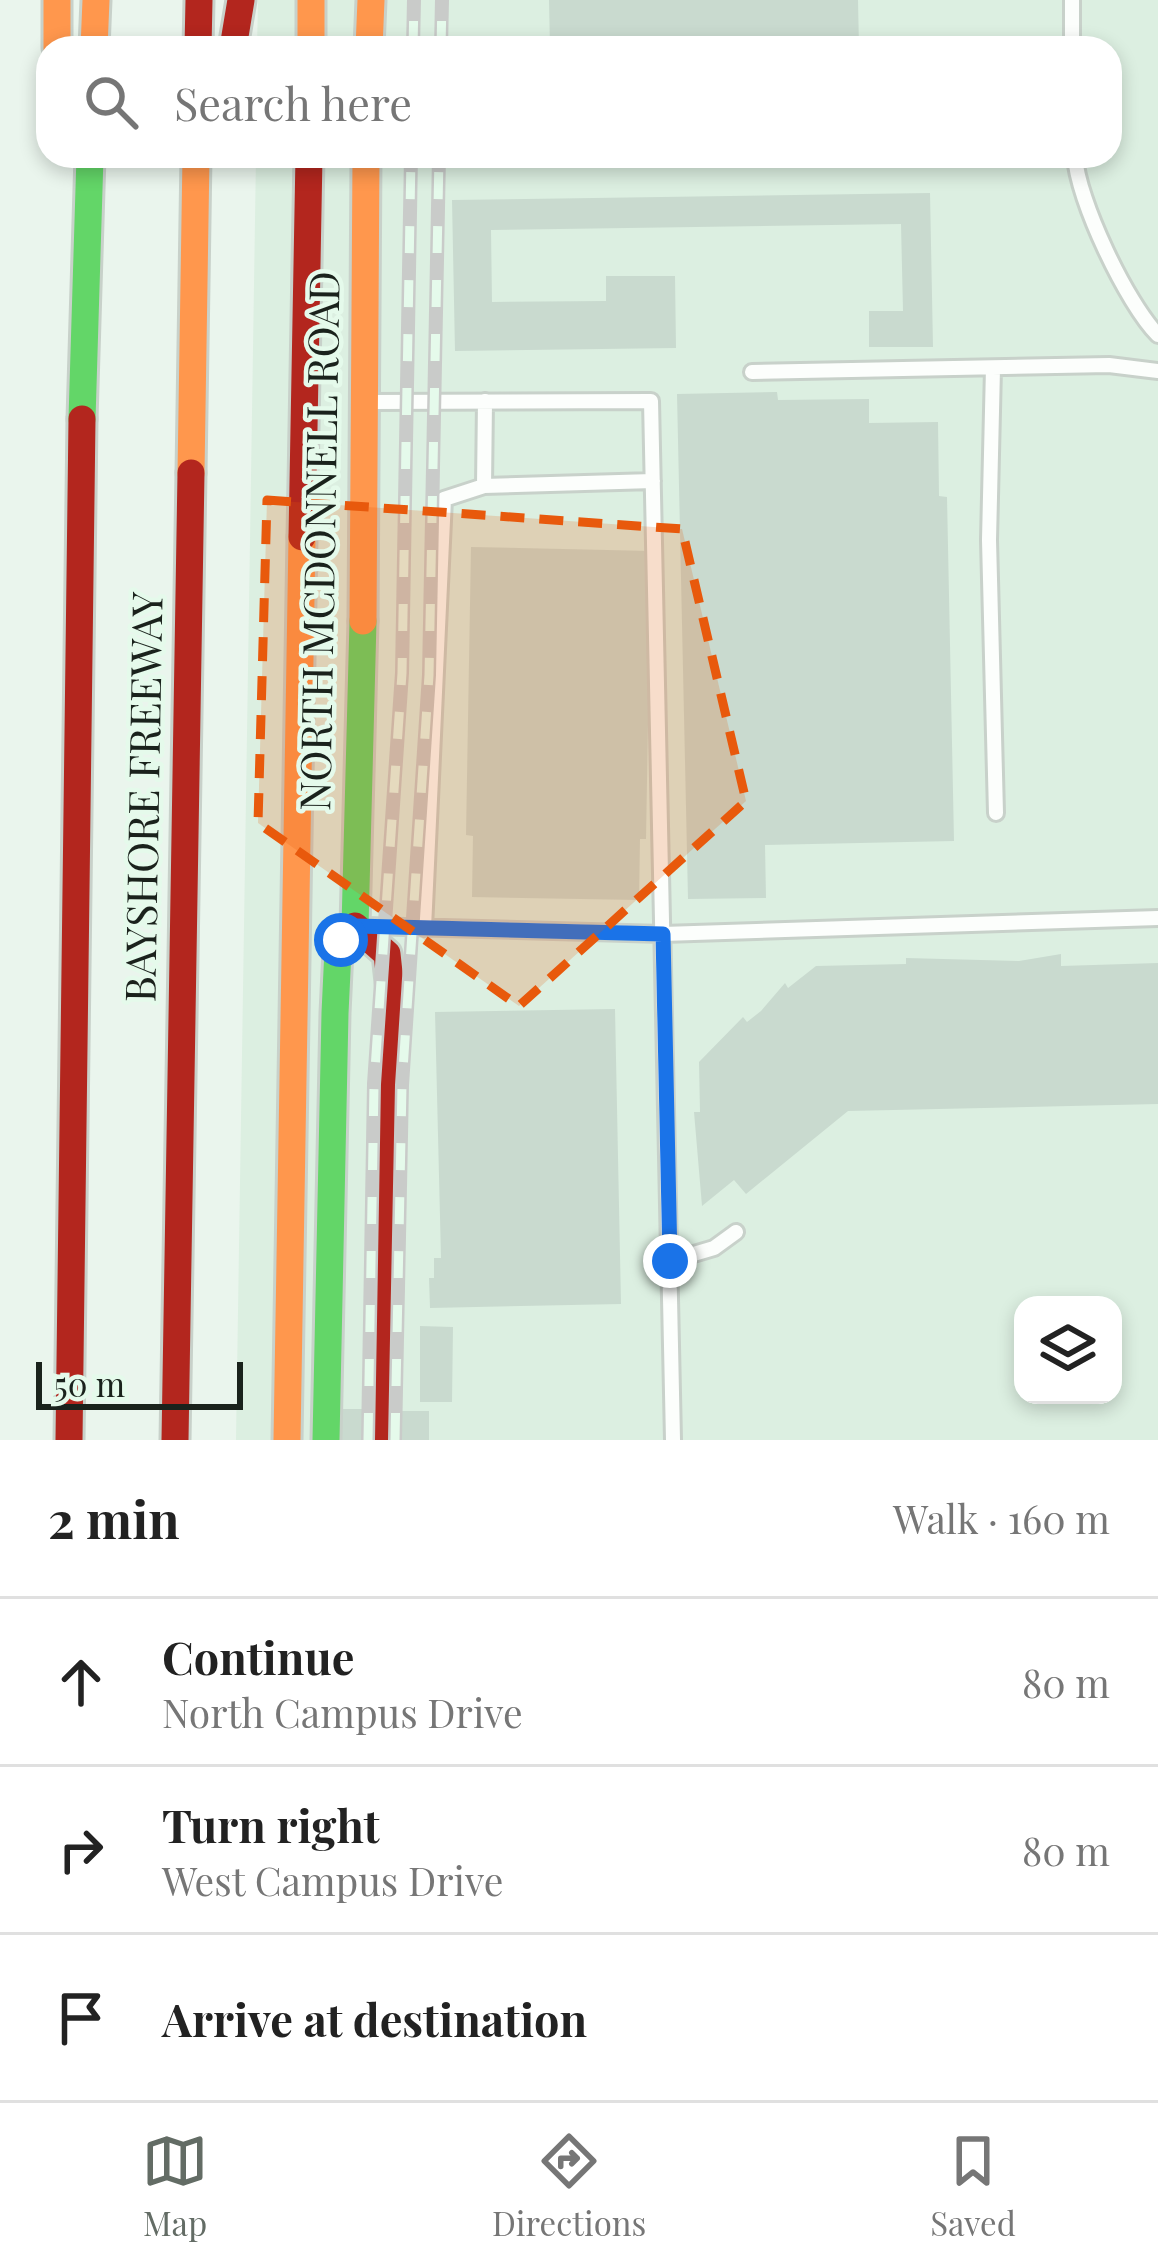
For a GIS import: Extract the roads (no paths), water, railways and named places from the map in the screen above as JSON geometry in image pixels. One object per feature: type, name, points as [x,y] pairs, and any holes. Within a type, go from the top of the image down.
[{"type":"main road","points":[[57,0],[57,36]]},
{"type":"main road","points":[[94,36],[96,0]]},
{"type":"main road","points":[[198,36],[199,0]]},
{"type":"main road","points":[[235,36],[241,0]]},
{"type":"main road","points":[[310,36],[311,0]]},
{"type":"main road","points":[[370,36],[371,0]]},
{"type":"main road","points":[[59,168],[87,242]]},
{"type":"main road","name":"BAYSHORE FREEWAY","points":[[69,1440],[75,640],[90,168]]},
{"type":"main road","name":"BAYSHORE FREEWAY","points":[[175,1440],[196,168]]},
{"type":"main road","points":[[194,291],[214,168]]},
{"type":"main road","points":[[287,1440],[309,168]]},
{"type":"main road","name":"NORTH MCDONNELL ROAD","points":[[326,1440],[338,950],[356,926],[366,168]]},
{"type":"main road","points":[[356,926],[388,954],[391,992],[382,1440]]},
{"type":"lane","points":[[1072,0],[1072,36]]},
{"type":"lane","points":[[1076,168],[1108,250],[1158,335]]},
{"type":"lane","points":[[752,372],[1109,365],[1158,371]]},
{"type":"lane","points":[[992,368],[994,488],[989,540],[996,813]]},
{"type":"lane","points":[[484,486],[485,401]]},
{"type":"lane","points":[[364,402],[651,401],[673,1440]]},
{"type":"lane","points":[[424,928],[444,499],[484,486],[653,481]]},
{"type":"lane","points":[[356,926],[663,934],[1158,918]]},
{"type":"lane","points":[[670,1261],[715,1249],[736,1232]]},
{"type":"railway","points":[[413,36],[414,0]]},
{"type":"railway","points":[[441,36],[442,0]]},
{"type":"railway","points":[[368,1440],[374,1084],[402,673],[411,168]]},
{"type":"railway","points":[[395,1440],[402,1085],[429,675],[439,168]]}]
